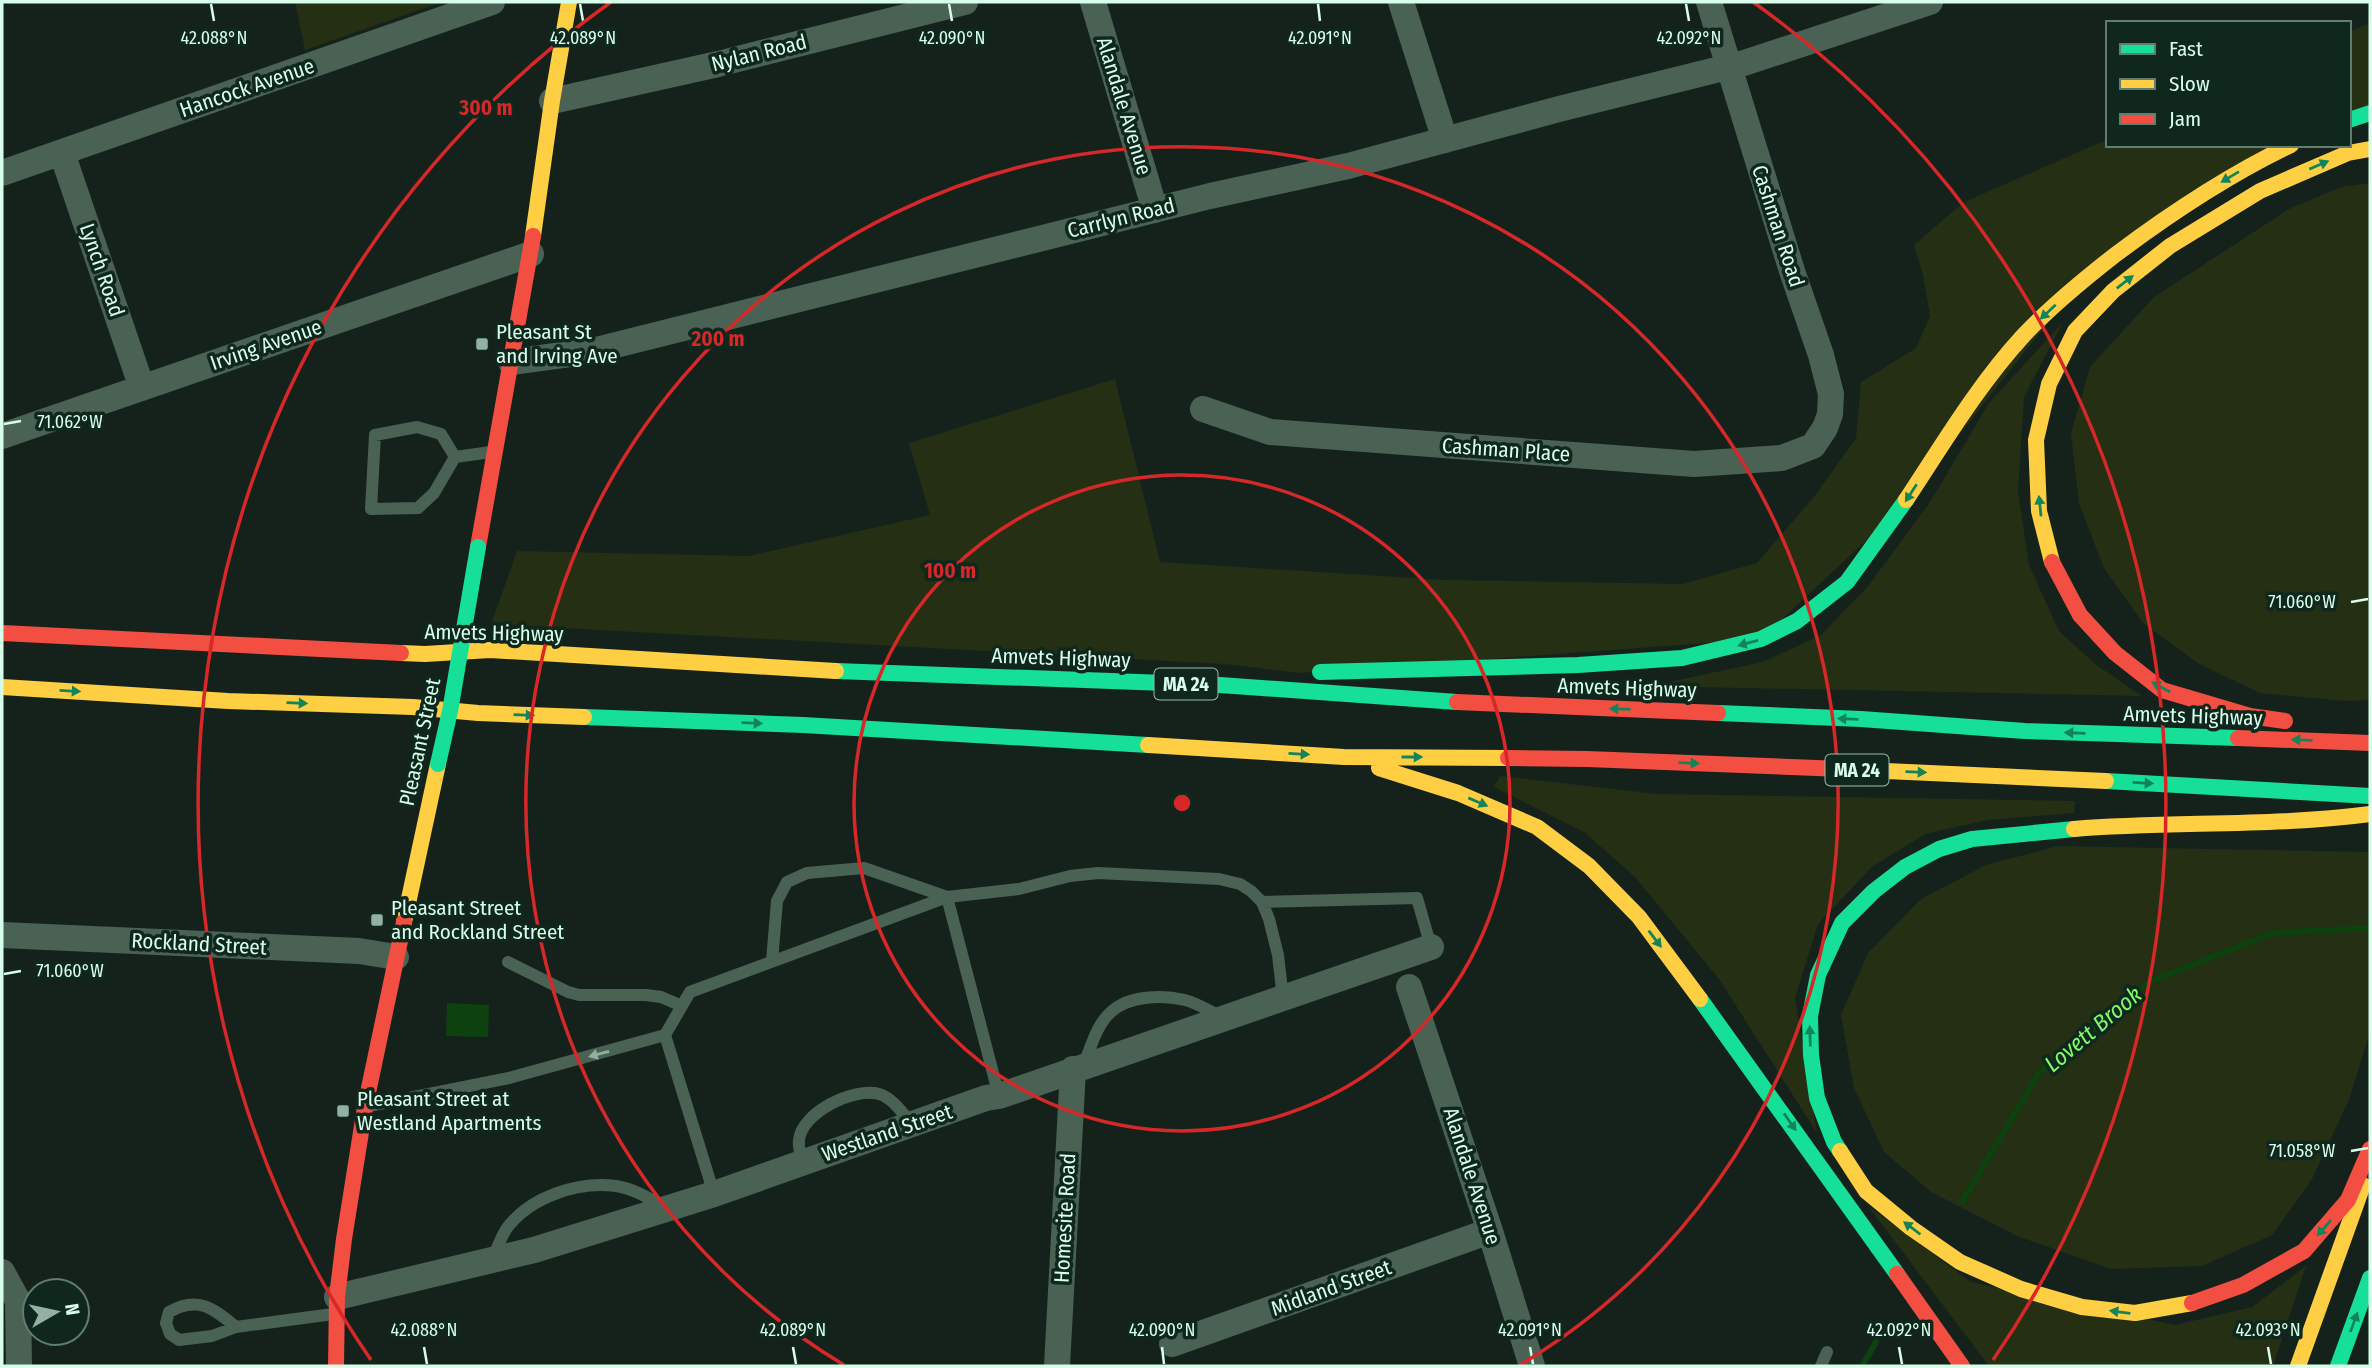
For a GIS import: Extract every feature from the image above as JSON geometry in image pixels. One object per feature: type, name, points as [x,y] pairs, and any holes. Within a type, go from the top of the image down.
[{"type":"main road","name":"Pleasant Street","points":[[336,1366],[337,1305],[344,1239],[365,1107],[450,710],[531,254],[569,2]]},
{"type":"main road","points":[[2351,119],[2370,113]]},
{"type":"main road","points":[[1220,685],[1293,674],[1682,659],[1760,639],[1797,621],[1847,582],[1902,507],[1978,391],[2024,335],[2080,282],[2168,215],[2256,162],[2287,147]]},
{"type":"main road","points":[[2370,149],[2348,153],[2260,191],[2170,246],[2113,291],[2076,331],[2049,384],[2036,440],[2039,511],[2053,567],[2080,615],[2115,653],[2162,690],[2250,716],[2370,734]]},
{"type":"main road","name":"Amvets Highway","points":[[2,634],[239,643],[425,654],[490,650],[811,670],[1220,685],[1399,699],[1847,719],[2025,731],[2370,743]]},
{"type":"main road","name":"MA 24","points":[[2,687],[228,701],[413,707],[478,713],[803,725],[1344,757],[1587,759],[2039,777],[2370,796]]},
{"type":"main road","points":[[1344,757],[1458,793],[1537,827],[1589,866],[1646,928],[1756,1075],[1962,1366]]},
{"type":"main road","points":[[2370,814],[2317,821],[2136,824],[2049,831],[1972,839],[1939,849],[1905,867],[1874,891],[1842,923],[1818,975],[1810,1016],[1811,1055],[1817,1098],[1834,1142],[1866,1191],[1911,1228],[1960,1262],[2021,1289],[2082,1307],[2135,1313],[2183,1306],[2243,1285],[2304,1251],[2348,1200],[2370,1149]]},
{"type":"main road","points":[[2298,1366],[2370,1164]]},
{"type":"main road","points":[[2338,1366],[2370,1278]]},
{"type":"street","name":"Hancock Avenue","points":[[2,173],[492,2]]},
{"type":"street","name":"Nylan Road","points":[[552,101],[718,64],[965,2]]},
{"type":"street","name":"Alandale Avenue","points":[[1093,2],[1155,210]]},
{"type":"street","points":[[1401,2],[1445,140]]},
{"type":"street","name":"Cashman Road","points":[[1709,2],[1831,394],[1830,414],[1825,429],[1811,446]]},
{"type":"street","name":"Carrlyn Road","points":[[511,362],[592,351],[1155,210],[1348,166],[1729,67],[1930,2]]},
{"type":"street","name":"Lynch Road","points":[[62,152],[142,388]]},
{"type":"street","name":"Irving Avenue","points":[[2,436],[531,254]]},
{"type":"street","name":"Cashman Place","points":[[1203,409],[1270,432],[1694,464],[1782,458],[1811,446]]},
{"type":"street","name":"Rockland Street","points":[[2,935],[359,951],[396,957]]},
{"type":"street","name":"Westland Street","points":[[337,1305],[534,1250],[714,1194],[986,1098],[999,1096],[1431,947]]},
{"type":"street","name":"Alandale Avenue","points":[[1409,987],[1532,1366]]},
{"type":"street","name":"Homesite Road","points":[[1057,1366],[1078,1067]]},
{"type":"street","name":"Midland Street","points":[[1172,1344],[1490,1231]]},
{"type":"street","points":[[2,1272],[18,1301],[19,1366]]},
{"type":"lane","points":[[417,427],[441,434],[455,457],[434,493],[418,508],[371,509],[375,435],[417,427]]},
{"type":"lane","points":[[455,457],[495,451]]},
{"type":"lane","points":[[772,961],[777,901],[787,882],[807,873],[864,868],[947,897]]},
{"type":"lane","points":[[365,1107],[509,1078],[665,1035],[690,992],[947,897],[1019,889],[1070,876],[1098,873],[1219,879],[1240,884],[1262,902],[1278,955],[1283,998]]},
{"type":"lane","points":[[947,897],[999,1096]]},
{"type":"lane","points":[[1262,902],[1417,898],[1431,947]]},
{"type":"lane","points":[[508,962],[579,995],[646,995],[662,997],[682,1006]]},
{"type":"lane","points":[[1078,1067],[1111,1011],[1133,1000],[1163,997],[1188,1001],[1224,1018]]},
{"type":"lane","points":[[665,1035],[714,1194]]},
{"type":"lane","points":[[802,1162],[799,1139],[808,1123],[823,1107],[841,1098],[863,1093],[881,1094],[896,1105],[912,1124]]},
{"type":"lane","points":[[492,1260],[509,1226],[529,1206],[554,1194],[583,1187],[615,1186],[640,1193],[666,1208]]},
{"type":"lane","points":[[236,1327],[215,1309],[197,1303],[182,1304],[169,1311],[166,1323],[170,1334],[179,1340],[212,1336],[236,1327],[337,1305]]},
{"type":"lane","points":[[1821,1366],[1827,1352]]},
{"type":"shaded area","points":[[295,2],[442,2],[305,50]]},
{"type":"shaded area","points":[[2370,23],[2370,113],[2351,119],[2351,31]]},
{"type":"shaded area","points":[[2106,140],[2106,147],[2288,147],[2080,282],[1902,507],[1761,639],[1299,673],[1224,664],[491,624],[517,551],[749,556],[930,515],[909,443],[1115,379],[1160,562],[1445,580],[1683,584],[1757,563],[1813,498],[1856,438],[1861,382],[1916,348],[1930,316],[1923,275],[1914,245],[1964,202]]},
{"type":"shaded area","points":[[2370,183],[2370,700],[2345,701],[2260,693],[2199,664],[2142,622],[2104,568],[2079,504],[2071,433],[2090,367],[2154,297],[2289,209],[2341,187]]},
{"type":"shaded area","points":[[2063,322],[2024,397],[2018,492],[2029,565],[2059,631],[2095,664],[2142,696],[1650,686],[1763,662],[1821,635],[1869,585],[1930,502],[1989,403]]},
{"type":"shaded area","points":[[1500,776],[1657,794],[2075,801],[2074,813],[1987,820],[1925,834],[1872,867],[1818,924],[1795,998],[1817,1133],[1719,979],[1635,877],[1584,832],[1494,787]]},
{"type":"shaded area","points":[[2058,846],[2370,852],[2370,1032],[2349,1100],[2312,1179],[2272,1235],[2202,1266],[2111,1269],[2017,1236],[1931,1192],[1884,1152],[1854,1088],[1841,1015],[1868,953],[1921,899],[1986,865]]},
{"type":"shaded area","points":[[447,1003],[489,1005],[488,1037],[446,1036]]},
{"type":"shaded area","points":[[1868,1206],[1971,1282],[2175,1325],[2252,1307],[2306,1266],[2273,1366],[1989,1366]]},
{"type":"waterway","name":"Lovett Brook","points":[[1962,1202],[2039,1073],[2149,982],[2273,933],[2370,928]]},
{"type":"waterway","name":"Lovett Brook","points":[[1862,1366],[1876,1342]]},
{"type":"traffic: fast","points":[[2351,119],[2370,113]]},
{"type":"traffic: fast","points":[[1320,672],[1578,665],[1682,658],[1761,639],[1797,621],[1847,582],[1906,500]]},
{"type":"traffic: fast","points":[[438,764],[450,711],[478,547]]},
{"type":"traffic: fast","points":[[836,671],[1220,685],[1457,702]]},
{"type":"traffic: fast","points":[[1718,713],[1861,719],[2025,731],[2238,738]]},
{"type":"traffic: fast","points":[[584,717],[803,725],[1148,745]]},
{"type":"traffic: fast","points":[[2106,781],[2370,796]]},
{"type":"traffic: fast","points":[[1840,1151],[1817,1098],[1811,1055],[1810,1016],[1818,975],[1842,923],[1874,891],[1905,867],[1939,849],[1972,839],[2074,829]]},
{"type":"traffic: fast","points":[[1700,999],[1897,1274]]},
{"type":"traffic: fast","points":[[2338,1366],[2370,1278]]},
{"type":"traffic: slow","points":[[533,236],[569,2]]},
{"type":"traffic: slow","points":[[1906,500],[1991,374],[2023,336],[2056,304],[2115,255],[2179,210],[2222,182],[2287,147]]},
{"type":"traffic: slow","points":[[2052,562],[2039,511],[2036,440],[2049,384],[2075,331],[2113,291],[2170,246],[2260,191],[2348,153],[2370,149]]},
{"type":"traffic: slow","points":[[401,653],[490,650],[836,671]]},
{"type":"traffic: slow","points":[[2,687],[228,701],[413,707],[478,713],[584,717]]},
{"type":"traffic: slow","points":[[1148,745],[1344,757],[1508,758]]},
{"type":"traffic: slow","points":[[404,922],[438,764]]},
{"type":"traffic: slow","points":[[1379,768],[1458,793],[1537,827],[1589,866],[1639,917],[1700,999]]},
{"type":"traffic: slow","points":[[1842,769],[2106,781]]},
{"type":"traffic: slow","points":[[2074,829],[2296,821],[2370,814]]},
{"type":"traffic: slow","points":[[1840,1151],[1866,1191],[1911,1228],[1960,1262],[2021,1289],[2082,1307],[2135,1313],[2192,1303]]},
{"type":"traffic: slow","points":[[2298,1366],[2363,1185]]},
{"type":"traffic: jam","points":[[478,547],[533,236]]},
{"type":"traffic: jam","points":[[2052,562],[2080,615],[2115,653],[2162,690],[2250,716],[2285,721]]},
{"type":"traffic: jam","points":[[2,633],[401,653]]},
{"type":"traffic: jam","points":[[1457,702],[1718,713]]},
{"type":"traffic: jam","points":[[2238,738],[2370,743]]},
{"type":"traffic: jam","points":[[1508,758],[1842,769]]},
{"type":"traffic: jam","points":[[336,1366],[337,1297],[344,1239],[365,1107],[404,922]]},
{"type":"traffic: jam","points":[[2192,1303],[2243,1285],[2304,1251],[2348,1200],[2370,1149]]},
{"type":"traffic: jam","points":[[1897,1274],[1962,1366]]},
{"type":"place","name":"Pleasant St and Irving Ave","points":[[482,344]]},
{"type":"place","name":"Pleasant Street and Rockland Street","points":[[377,920]]},
{"type":"place","name":"Pleasant Street at Westland Apartments","points":[[343,1111]]}]
